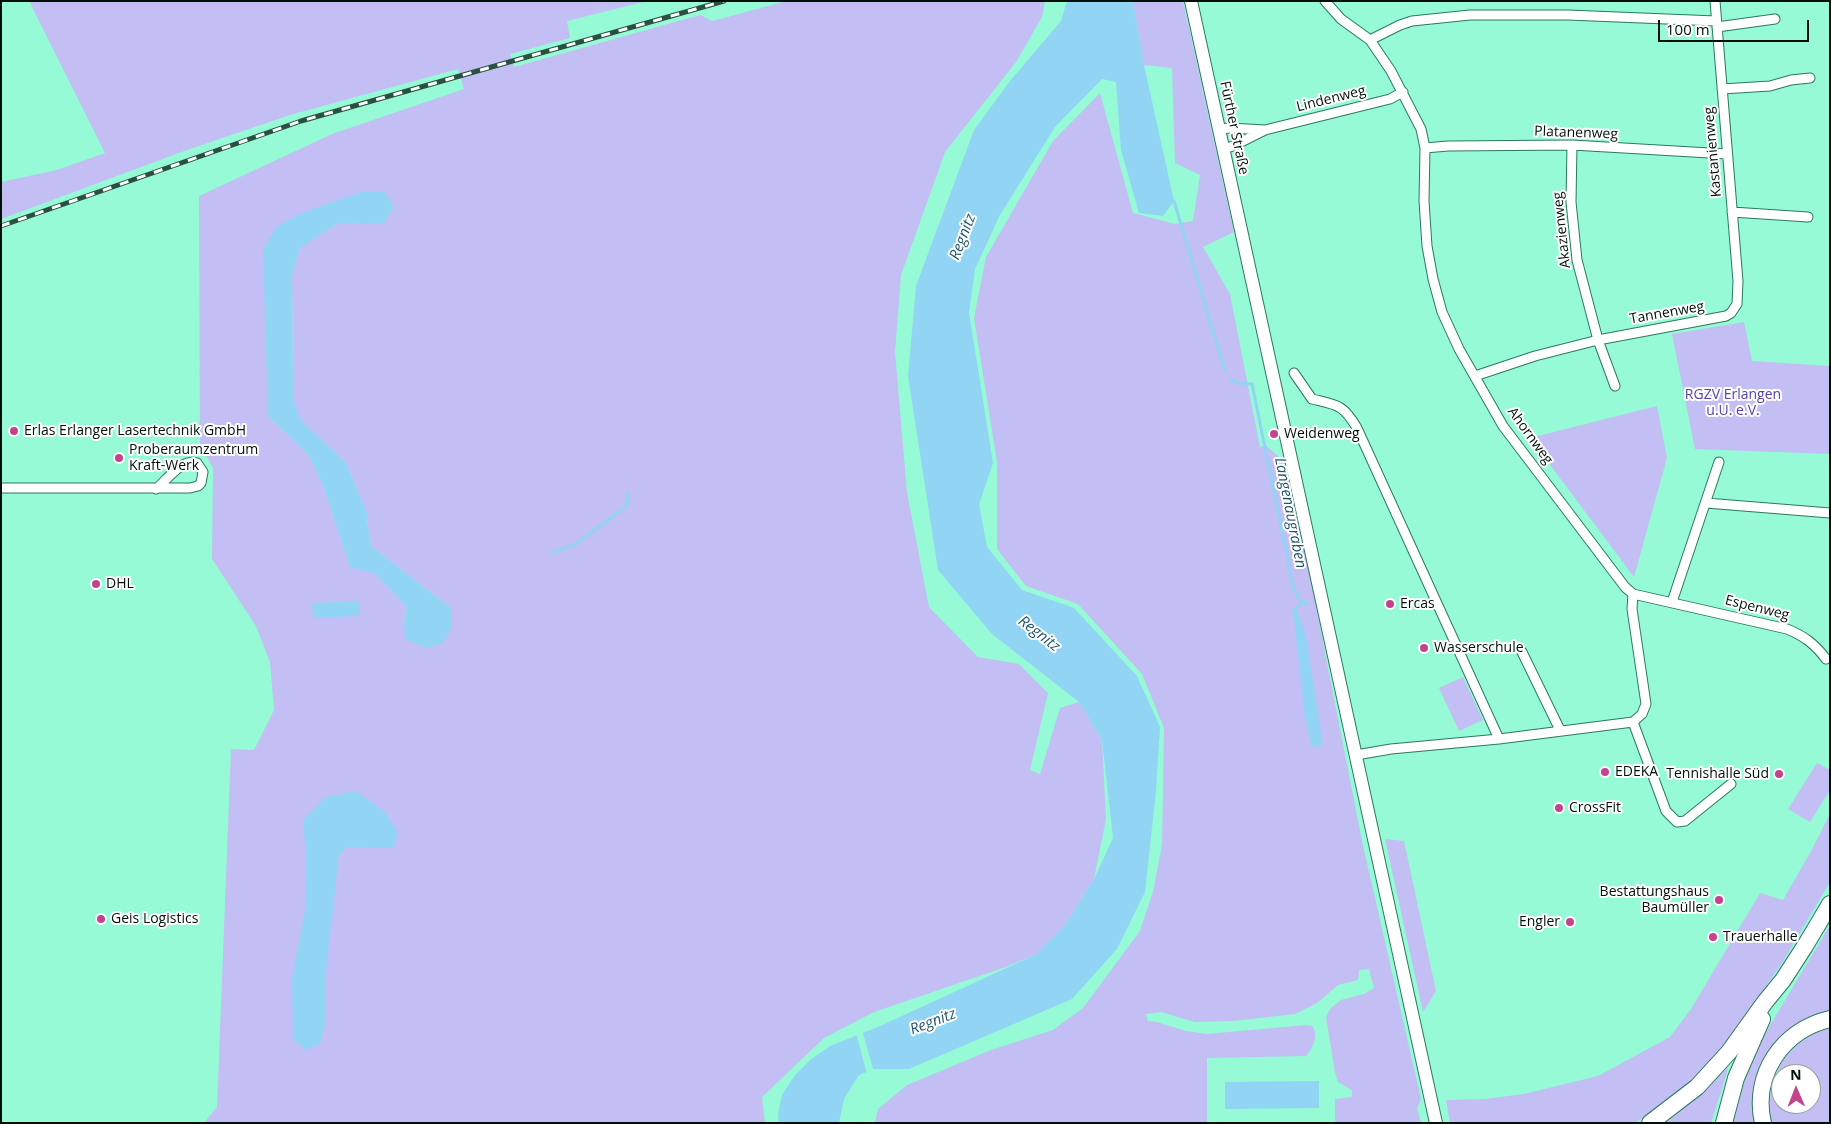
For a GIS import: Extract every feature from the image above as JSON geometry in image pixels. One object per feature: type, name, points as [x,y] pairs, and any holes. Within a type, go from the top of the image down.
[{"type":"highway","points":[[1650,1123],[1697,1087],[1716,1069],[1783,980],[1806,946],[1830,904]]},
{"type":"highway","points":[[1724,1123],[1729,1099],[1744,1057],[1783,980]]},
{"type":"highway","points":[[1763,1123],[1760,1106],[1762,1085],[1769,1065],[1775,1055],[1790,1038],[1799,1032],[1818,1022],[1830,1019]]},
{"type":"street","name":"Fürther Straße","points":[[1190,1],[1436,1123]]},
{"type":"street","name":"Ahornweg","points":[[1325,1],[1341,19],[1370,40],[1403,92],[1421,130],[1425,148],[1424,201],[1426,237],[1433,279],[1442,312],[1459,348],[1503,426],[1625,587],[1633,594]]},
{"type":"street","name":"Kastanienweg","points":[[1715,1],[1726,154],[1738,280],[1736,304]]},
{"type":"street","points":[[1370,40],[1400,24],[1470,15],[1568,14],[1717,24],[1775,19]]},
{"type":"street","name":"Kastanienweg","points":[[1722,90],[1770,86],[1791,80],[1810,78]]},
{"type":"street","name":"Lindenweg","points":[[1223,149],[1265,130],[1390,99],[1403,92]]},
{"type":"street","name":"Lindenweg","points":[[1219,129],[1265,130]]},
{"type":"street","name":"Platanenweg","points":[[1425,148],[1448,146],[1572,145],[1726,154]]},
{"type":"street","name":"Akazienweg","points":[[1572,145],[1570,202],[1577,260],[1598,340]]},
{"type":"street","name":"Kastanienweg","points":[[1732,212],[1808,216]]},
{"type":"street","name":"Tannenweg","points":[[1475,376],[1535,356],[1598,340],[1726,316],[1731,313],[1736,304]]},
{"type":"street","points":[[1598,340],[1615,386]]},
{"type":"street","points":[[1294,373],[1312,399],[1338,405],[1349,414],[1357,428],[1499,739]]},
{"type":"street","points":[[1,488],[156,489],[194,487],[201,482],[203,472],[197,463],[187,462],[180,466],[156,489]]},
{"type":"street","points":[[1672,602],[1719,462]]},
{"type":"street","points":[[1706,503],[1830,513]]},
{"type":"street","points":[[1356,755],[1391,749],[1499,739],[1633,722],[1642,714],[1646,704],[1632,609],[1633,594]]},
{"type":"street","name":"Espenweg","points":[[1633,594],[1786,628],[1802,635],[1816,645],[1826,658]]},
{"type":"street","points":[[1522,652],[1560,730]]},
{"type":"street","points":[[1633,722],[1666,811],[1677,822],[1685,821],[1731,784]]},
{"type":"green space","points":[[29,1],[647,1],[567,21],[570,38],[510,54],[514,67],[700,15],[713,21],[786,1],[1045,1],[1042,17],[1016,62],[945,152],[901,275],[895,352],[907,493],[929,607],[978,657],[1019,664],[1048,693],[1030,770],[1040,774],[1060,708],[1079,702],[1102,740],[1106,819],[1094,879],[1065,925],[1037,954],[1006,967],[874,1012],[824,1038],[762,1097],[765,1123],[204,1123],[217,1107],[231,749],[254,750],[274,710],[270,662],[256,626],[212,559],[213,469],[208,458],[200,454],[199,196],[332,134],[464,89],[458,69],[290,115],[187,150],[1,219],[1,182],[57,170],[105,153]],"holes":[[[394,207],[384,222],[337,224],[300,247],[292,275],[293,399],[300,420],[346,463],[366,511],[371,546],[451,608],[404,623],[407,607],[375,574],[350,566],[323,485],[309,455],[268,416],[277,226]]]},
{"type":"green space","points":[[1133,1],[1183,1],[1234,232],[1203,247],[1230,294],[1260,447],[1265,445],[1277,455],[1285,467],[1311,581],[1362,841],[1421,1099],[1417,1108],[1421,1123],[1335,1123],[1335,1099],[1352,1097],[1352,1090],[1338,1082],[1326,1017],[1331,1008],[1341,1000],[1364,994],[1374,988],[1369,969],[1359,970],[1358,980],[1338,985],[1317,1003],[1295,1014],[1233,1021],[1195,1022],[1161,1012],[1146,1014],[1148,1021],[1186,1031],[1207,1034],[1306,1025],[1312,1026],[1314,1029],[1314,1041],[1306,1056],[1207,1058],[1207,1123],[875,1123],[878,1109],[907,1085],[991,1050],[1053,1030],[1083,1008],[1140,931],[1153,892],[1162,845],[1164,728],[1142,674],[1078,604],[1026,586],[997,549],[997,462],[974,318],[986,257],[1053,141],[1100,93],[1133,213],[1175,224],[1193,221],[1200,175],[1175,163],[1172,68],[1144,65]]},
{"type":"green space","name":"RGZV Erlangen u.U. e.V.","points":[[1744,322],[1752,361],[1830,366],[1830,454],[1695,449],[1672,334]]},
{"type":"green space","points":[[1657,406],[1667,458],[1634,577],[1530,438]]},
{"type":"green space","points":[[1463,677],[1483,720],[1459,731],[1439,688]]},
{"type":"green space","points":[[1817,763],[1830,770],[1830,790],[1810,822],[1788,809]]},
{"type":"green space","points":[[1830,814],[1830,882],[1782,963],[1715,1060],[1693,1081],[1649,1115],[1634,1123],[1450,1123],[1446,1100],[1485,1099],[1524,1094],[1598,1076],[1670,1037],[1691,1009],[1760,893],[1783,900]]},
{"type":"green space","points":[[1385,839],[1404,841],[1436,991],[1423,1012]]},
{"type":"green space","points":[[1830,925],[1830,1013],[1776,1044],[1756,1123],[1733,1123],[1746,1075],[1759,1044]]},
{"type":"green space","points":[[1830,1028],[1830,1123],[1772,1123],[1770,1107],[1771,1092],[1771,1114],[1821,1114],[1821,1064],[1782,1064],[1791,1051],[1815,1033]]},
{"type":"green space","points":[[1727,1068],[1711,1123],[1662,1123],[1693,1100]]},
{"type":"water","name":"Regnitz","points":[[1067,1],[1133,1],[1144,65],[1174,201],[1163,216],[1139,213],[1121,150],[1116,82],[1102,79],[1055,127],[1000,215],[975,269],[969,313],[993,463],[979,504],[987,547],[1022,590],[1074,608],[1137,676],[1160,727],[1156,791],[1145,892],[1117,949],[1072,999],[909,1069],[874,1069],[859,1075],[844,1099],[839,1123],[779,1123],[778,1114],[782,1095],[795,1075],[810,1060],[830,1046],[878,1027],[1037,954],[1065,925],[1094,879],[1113,838],[1102,740],[1079,702],[992,634],[938,570],[908,376],[916,286],[974,130],[1010,81],[1061,21]]},
{"type":"water","points":[[364,191],[384,191],[394,207],[384,223],[337,224],[300,248],[292,275],[293,399],[301,420],[346,463],[366,511],[371,546],[451,608],[452,627],[442,644],[426,648],[405,639],[404,623],[407,607],[375,574],[350,567],[323,485],[309,455],[268,416],[263,249],[277,226],[304,212]]},
{"type":"water","points":[[360,601],[360,616],[313,618],[312,603]]},
{"type":"water","points":[[1293,610],[1297,610],[1305,631],[1323,744],[1317,747],[1311,746],[1304,711]]},
{"type":"water","points":[[356,791],[384,811],[398,832],[393,848],[348,847],[339,855],[326,971],[326,1022],[320,1044],[306,1050],[293,1040],[292,978],[305,909],[306,857],[303,820],[326,797]]},
{"type":"water","points":[[1319,1081],[1319,1108],[1225,1109],[1225,1082]]},
{"type":"pier","points":[[862,1030],[874,1072],[867,1074],[856,1033]]},
{"type":"waterway","name":"Langenaugraben","points":[[1174,201],[1225,371]]},
{"type":"waterway","name":"Langenaugraben","points":[[1230,379],[1238,383],[1252,384],[1294,590],[1302,603],[1308,604]]},
{"type":"waterway","points":[[551,553],[576,544],[627,506],[628,493]]},
{"type":"waterway","points":[[1293,610],[1302,603]]},
{"type":"railway","points":[[1,226],[301,121],[724,1]]},
{"type":"place","name":"Erlas Erlanger Lasertechnik GmbH","points":[[14,431]]},
{"type":"place","name":"Weidenweg","points":[[1274,434]]},
{"type":"place","name":"Proberaumzentrum Kraft-Werk","points":[[119,458]]},
{"type":"place","name":"DHL","points":[[96,584]]},
{"type":"place","name":"Ercas","points":[[1390,604]]},
{"type":"place","name":"Wasserschule","points":[[1424,648]]},
{"type":"place","name":"EDEKA","points":[[1605,772]]},
{"type":"place","name":"Tennishalle Süd","points":[[1779,774]]},
{"type":"place","name":"CrossFit","points":[[1559,808]]},
{"type":"place","name":"Bestattungshaus Baumüller","points":[[1719,900]]},
{"type":"place","name":"Geis Logistics","points":[[101,919]]},
{"type":"place","name":"Engler","points":[[1570,922]]},
{"type":"place","name":"Trauerhalle","points":[[1713,937]]}]
